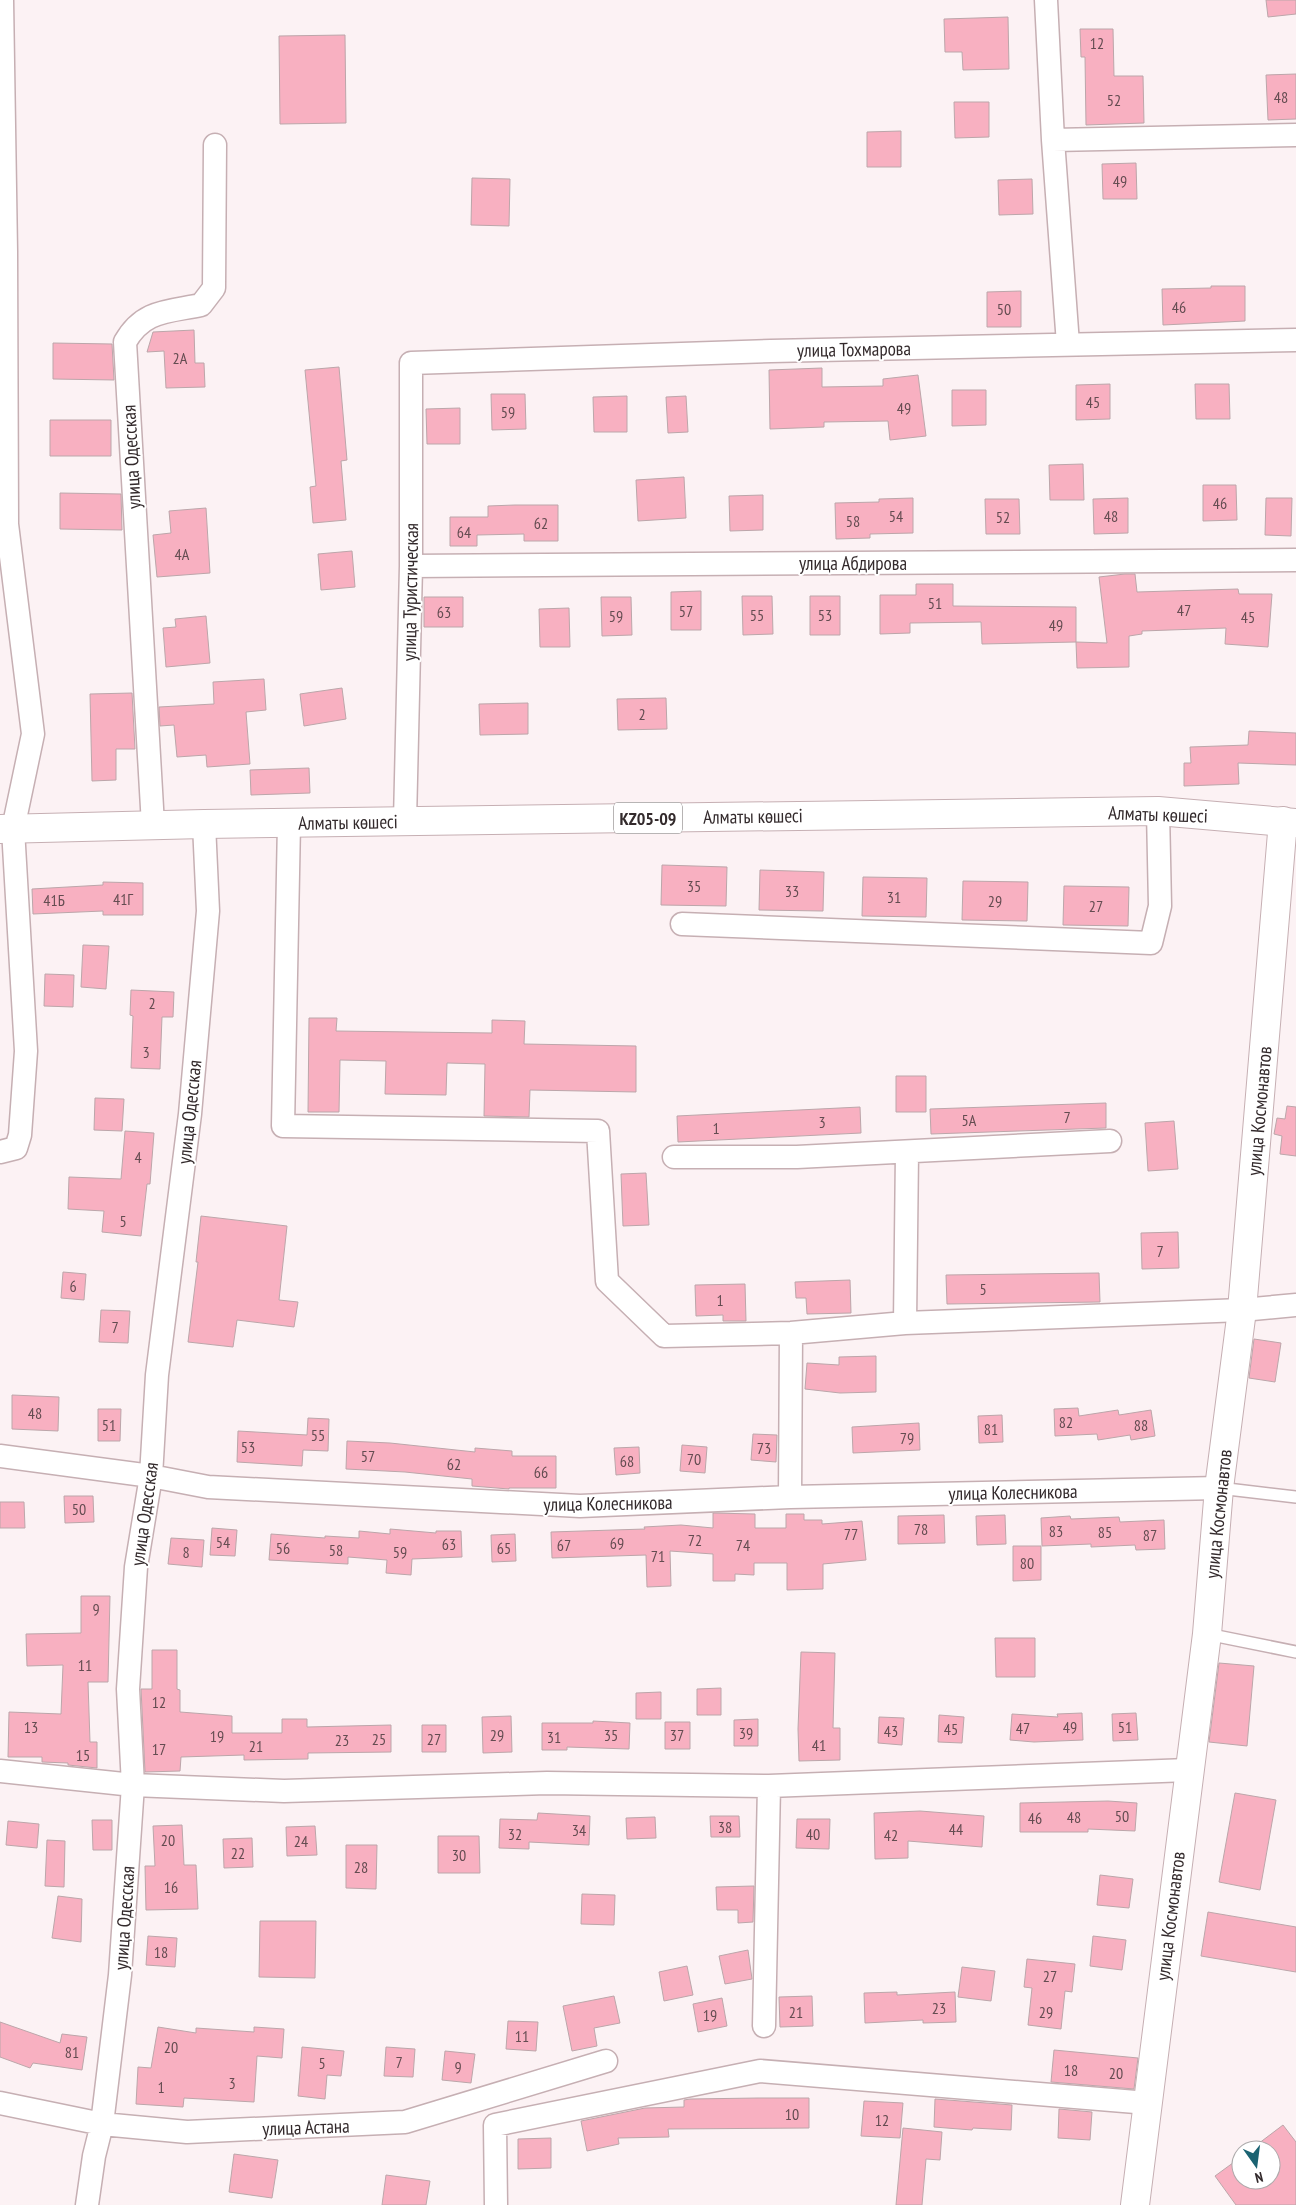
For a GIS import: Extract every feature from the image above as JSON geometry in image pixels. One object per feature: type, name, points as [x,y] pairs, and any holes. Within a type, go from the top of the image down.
[{"type":"main road","name":"Алматы көшесі","points":[[7,829],[289,822],[1158,811],[1290,822]]},
{"type":"main road","name":"улица Космонавтов","points":[[1135,2205],[1188,1770],[1207,1634],[1219,1488],[1242,1310],[1290,822]]},
{"type":"street","points":[[0,1152],[16,1148],[20,1135],[26,1051],[7,829],[33,734],[7,524],[6,251],[2,0]]},
{"type":"street","points":[[1046,0],[1053,140],[1068,344]]},
{"type":"street","points":[[1053,140],[1296,135]]},
{"type":"street","name":"улица Одесская","points":[[153,825],[125,342],[132,329],[146,317],[201,305],[214,288],[214,145]]},
{"type":"street","name":"улица Тохмарова","points":[[411,363],[771,351],[1296,340]]},
{"type":"street","name":"улица Туристическая","points":[[405,821],[411,566],[411,363]]},
{"type":"street","name":"улица Абдирова","points":[[411,566],[1296,560]]},
{"type":"street","points":[[682,924],[1151,943],[1160,906],[1158,811]]},
{"type":"street","points":[[289,822],[283,1126],[598,1131],[607,1281],[664,1336],[791,1333],[905,1323],[1242,1310],[1296,1306]]},
{"type":"street","name":"улица Одесская","points":[[87,2205],[94,2156],[102,2124],[120,1975],[133,1786],[128,1689],[136,1567],[151,1476],[157,1375],[190,1114],[208,911],[204,824]]},
{"type":"street","points":[[674,1157],[797,1157],[1110,1141]]},
{"type":"street","points":[[905,1323],[907,1152]]},
{"type":"street","points":[[790,1497],[791,1333]]},
{"type":"street","name":"улица Колесникова","points":[[0,1456],[151,1476],[208,1487],[580,1506],[790,1497],[1219,1488]]},
{"type":"street","points":[[0,1771],[133,1786],[284,1790],[547,1783],[769,1786],[1188,1770]]},
{"type":"street","points":[[764,2026],[769,1786]]},
{"type":"street","name":"улица Астана","points":[[0,2103],[102,2124],[187,2132],[405,2122],[606,2061]]},
{"type":"street","points":[[496,2205],[495,2125],[760,2071],[1148,2103]]},
{"type":"lane","points":[[1219,1488],[1296,1497]]},
{"type":"lane","points":[[1207,1634],[1296,1652]]},
{"type":"building","points":[[1266,0],[1296,0],[1296,14],[1268,17]]},
{"type":"building","points":[[1008,17],[1009,69],[963,70],[962,52],[945,52],[944,19]]},
{"type":"building","points":[[1080,29],[1113,29],[1114,76],[1143,76],[1144,123],[1086,125],[1085,57],[1081,57]]},
{"type":"building","points":[[345,35],[346,123],[280,124],[279,36]]},
{"type":"building","points":[[1296,74],[1296,119],[1268,120],[1266,75]]},
{"type":"building","points":[[954,102],[989,102],[989,137],[955,138]]},
{"type":"building","points":[[901,131],[901,167],[867,167],[867,132]]},
{"type":"building","points":[[1136,163],[1137,199],[1103,199],[1102,164]]},
{"type":"building","points":[[472,178],[510,179],[509,226],[471,225]]},
{"type":"building","points":[[1032,179],[1033,214],[999,215],[998,180]]},
{"type":"building","points":[[1211,286],[1245,286],[1245,321],[1163,325],[1162,289],[1211,288]]},
{"type":"building","points":[[1021,291],[1021,327],[987,327],[987,292]]},
{"type":"building","points":[[194,330],[195,363],[204,363],[205,387],[166,388],[164,351],[147,352],[153,332]]},
{"type":"building","points":[[53,343],[112,344],[114,380],[53,379]]},
{"type":"building","points":[[339,367],[347,460],[341,461],[346,520],[313,523],[310,487],[316,486],[305,370]]},
{"type":"building","points":[[822,368],[822,387],[883,386],[883,379],[918,375],[926,436],[890,440],[888,421],[824,422],[824,427],[770,429],[769,370]]},
{"type":"building","points":[[1110,384],[1110,419],[1076,420],[1076,385]]},
{"type":"building","points":[[1195,384],[1229,384],[1230,419],[1196,419]]},
{"type":"building","points":[[952,390],[986,390],[986,425],[952,426]]},
{"type":"building","points":[[491,394],[525,394],[526,429],[492,430]]},
{"type":"building","points":[[627,396],[627,432],[594,432],[593,397]]},
{"type":"building","points":[[686,396],[688,432],[668,433],[666,397]]},
{"type":"building","points":[[460,408],[460,444],[427,444],[426,409]]},
{"type":"building","points":[[50,420],[111,420],[111,456],[50,456]]},
{"type":"building","points":[[1083,464],[1084,500],[1050,500],[1049,465]]},
{"type":"building","points":[[684,477],[686,518],[638,521],[636,480]]},
{"type":"building","points":[[1203,485],[1236,485],[1237,520],[1203,521]]},
{"type":"building","points":[[60,493],[121,494],[122,530],[60,529]]},
{"type":"building","points":[[763,495],[763,530],[730,531],[729,496]]},
{"type":"building","points":[[913,498],[913,533],[870,534],[870,538],[836,539],[835,503],[879,502],[879,499]]},
{"type":"building","points":[[1128,498],[1128,533],[1094,534],[1093,499]]},
{"type":"building","points":[[1266,498],[1292,498],[1291,536],[1265,535]]},
{"type":"building","points":[[985,499],[1019,499],[1020,534],[986,534]]},
{"type":"building","points":[[558,505],[558,541],[524,541],[524,534],[477,535],[477,546],[450,546],[450,517],[488,517],[488,506]]},
{"type":"building","points":[[206,508],[210,573],[157,577],[153,535],[171,533],[169,511]]},
{"type":"building","points":[[352,551],[355,587],[321,590],[318,554]]},
{"type":"building","points":[[1135,574],[1137,592],[1238,589],[1239,594],[1272,594],[1268,647],[1225,644],[1226,628],[1142,631],[1142,634],[1129,636],[1129,667],[1077,668],[1076,642],[1107,643],[1099,577]]},
{"type":"building","points":[[916,584],[953,584],[953,606],[1076,607],[1076,642],[982,644],[981,622],[910,623],[910,633],[880,634],[880,595],[916,595]]},
{"type":"building","points":[[701,591],[701,630],[671,630],[671,592]]},
{"type":"building","points":[[742,596],[772,596],[773,634],[743,635]]},
{"type":"building","points":[[810,596],[840,596],[840,635],[810,635]]},
{"type":"building","points":[[424,597],[463,597],[463,627],[424,627]]},
{"type":"building","points":[[601,597],[631,597],[632,635],[602,636]]},
{"type":"building","points":[[569,608],[570,647],[540,647],[539,609]]},
{"type":"building","points":[[206,616],[210,663],[166,667],[163,628],[176,627],[175,619]]},
{"type":"building","points":[[264,679],[266,710],[246,712],[250,764],[207,767],[206,755],[177,757],[174,725],[160,726],[159,707],[214,704],[213,682]]},
{"type":"building","points":[[342,688],[346,719],[304,726],[300,694]]},
{"type":"building","points":[[132,693],[135,749],[116,749],[116,780],[92,781],[90,694]]},
{"type":"building","points":[[666,698],[667,729],[618,730],[617,699]]},
{"type":"building","points":[[528,703],[528,734],[480,735],[479,704]]},
{"type":"building","points":[[1249,731],[1296,733],[1296,765],[1238,763],[1239,784],[1184,786],[1184,763],[1191,763],[1190,747],[1248,745]]},
{"type":"building","points":[[309,768],[310,793],[251,795],[250,770]]},
{"type":"building","points":[[662,865],[727,867],[726,906],[661,905]]},
{"type":"building","points":[[760,870],[824,872],[823,911],[759,910]]},
{"type":"building","points":[[863,877],[927,878],[926,917],[862,916]]},
{"type":"building","points":[[963,881],[1028,882],[1027,921],[962,920]]},
{"type":"building","points":[[103,882],[143,883],[143,915],[103,915],[103,911],[33,914],[32,889],[103,885]]},
{"type":"building","points":[[1064,886],[1129,887],[1128,926],[1063,925]]},
{"type":"building","points":[[83,945],[109,946],[106,989],[81,987]]},
{"type":"building","points":[[45,974],[74,975],[73,1007],[44,1006]]},
{"type":"building","points":[[131,990],[174,992],[173,1017],[162,1017],[160,1069],[131,1068],[133,1016],[130,1015]]},
{"type":"building","points":[[309,1018],[337,1018],[336,1031],[492,1033],[492,1020],[525,1021],[524,1044],[636,1046],[636,1092],[530,1090],[529,1117],[484,1116],[485,1064],[447,1063],[446,1095],[385,1094],[386,1061],[340,1060],[339,1112],[308,1112]]},
{"type":"building","points":[[896,1076],[926,1076],[926,1112],[896,1112]]},
{"type":"building","points":[[95,1098],[124,1099],[122,1131],[94,1130]]},
{"type":"building","points":[[1106,1103],[1106,1128],[931,1134],[930,1109]]},
{"type":"building","points":[[1287,1106],[1296,1107],[1296,1156],[1280,1154],[1282,1136],[1274,1134],[1277,1118],[1285,1119]]},
{"type":"building","points":[[860,1107],[861,1133],[678,1142],[677,1116]]},
{"type":"building","points":[[1174,1121],[1178,1169],[1148,1171],[1145,1123]]},
{"type":"building","points":[[125,1131],[154,1133],[150,1184],[147,1184],[141,1236],[102,1232],[104,1211],[68,1209],[69,1177],[121,1179]]},
{"type":"building","points":[[646,1173],[649,1225],[623,1226],[621,1174]]},
{"type":"building","points":[[201,1216],[287,1226],[279,1300],[298,1302],[294,1327],[237,1320],[233,1347],[188,1342],[198,1262],[196,1262]]},
{"type":"building","points":[[1178,1232],[1179,1268],[1142,1269],[1141,1233]]},
{"type":"building","points":[[63,1272],[86,1274],[84,1300],[61,1298]]},
{"type":"building","points":[[1099,1273],[1100,1302],[947,1304],[946,1275]]},
{"type":"building","points":[[850,1280],[851,1313],[807,1314],[806,1298],[796,1298],[795,1282]]},
{"type":"building","points":[[745,1284],[746,1321],[723,1321],[723,1315],[696,1316],[695,1285]]},
{"type":"building","points":[[101,1310],[130,1311],[128,1343],[99,1342]]},
{"type":"building","points":[[1254,1339],[1281,1343],[1275,1382],[1249,1378]]},
{"type":"building","points":[[876,1356],[876,1392],[840,1393],[805,1389],[807,1363],[839,1365],[839,1357]]},
{"type":"building","points":[[12,1395],[59,1397],[58,1431],[12,1429]]},
{"type":"building","points":[[1078,1408],[1079,1416],[1118,1410],[1119,1415],[1151,1410],[1155,1436],[1131,1440],[1130,1435],[1098,1440],[1097,1434],[1055,1436],[1054,1409]]},
{"type":"building","points":[[98,1409],[121,1409],[120,1441],[98,1441]]},
{"type":"building","points":[[1002,1415],[1003,1442],[979,1443],[978,1416]]},
{"type":"building","points":[[308,1418],[329,1419],[328,1451],[303,1450],[302,1466],[237,1462],[238,1431],[307,1435]]},
{"type":"building","points":[[919,1423],[920,1450],[853,1453],[852,1427]]},
{"type":"building","points":[[753,1434],[777,1435],[776,1462],[751,1460]]},
{"type":"building","points":[[347,1441],[390,1443],[475,1452],[475,1448],[512,1451],[512,1456],[556,1456],[556,1488],[509,1489],[472,1486],[472,1479],[405,1472],[346,1469]]},
{"type":"building","points":[[682,1445],[707,1447],[705,1473],[680,1471]]},
{"type":"building","points":[[639,1447],[640,1473],[616,1475],[614,1448]]},
{"type":"building","points":[[64,1496],[93,1496],[94,1522],[65,1523]]},
{"type":"building","points":[[0,1502],[24,1502],[25,1528],[0,1528]]},
{"type":"building","points":[[713,1513],[755,1514],[755,1528],[786,1528],[786,1514],[804,1514],[804,1520],[822,1520],[822,1524],[862,1521],[866,1560],[823,1564],[823,1589],[787,1590],[787,1563],[754,1563],[754,1575],[735,1574],[735,1581],[713,1581],[713,1554],[670,1551],[671,1586],[647,1587],[646,1555],[552,1558],[551,1532],[645,1529],[644,1527],[681,1525],[713,1528]]},
{"type":"building","points":[[944,1515],[945,1543],[898,1544],[898,1516]]},
{"type":"building","points":[[1005,1515],[1006,1544],[977,1545],[976,1516]]},
{"type":"building","points":[[1070,1516],[1071,1519],[1119,1517],[1120,1522],[1164,1520],[1165,1549],[1136,1550],[1135,1545],[1091,1547],[1091,1544],[1042,1546],[1041,1518]]},
{"type":"building","points":[[212,1528],[237,1530],[235,1556],[210,1555]]},
{"type":"building","points":[[390,1529],[436,1533],[436,1531],[461,1531],[462,1557],[412,1559],[411,1575],[386,1573],[387,1560],[348,1557],[348,1564],[269,1560],[271,1534],[325,1538],[325,1536],[359,1538],[359,1531],[390,1534]]},
{"type":"building","points":[[515,1534],[516,1561],[492,1562],[491,1535]]},
{"type":"building","points":[[171,1538],[204,1540],[202,1567],[168,1564]]},
{"type":"building","points":[[1013,1546],[1041,1546],[1041,1580],[1013,1581]]},
{"type":"building","points":[[81,1596],[110,1596],[108,1682],[88,1682],[90,1742],[97,1742],[97,1768],[68,1765],[68,1763],[42,1762],[42,1757],[8,1757],[9,1712],[61,1714],[63,1665],[27,1666],[26,1634],[81,1633]]},
{"type":"building","points":[[995,1638],[1035,1638],[1035,1677],[996,1677]]},
{"type":"building","points":[[152,1650],[177,1650],[177,1689],[180,1690],[180,1712],[232,1716],[232,1733],[282,1733],[282,1719],[307,1719],[307,1727],[391,1725],[391,1752],[308,1753],[308,1759],[244,1760],[244,1755],[181,1757],[180,1771],[145,1772],[141,1689],[152,1689]]},
{"type":"building","points":[[801,1652],[835,1653],[833,1728],[840,1728],[840,1760],[799,1761],[798,1729]]},
{"type":"building","points":[[1219,1663],[1254,1666],[1247,1746],[1209,1742]]},
{"type":"building","points":[[721,1688],[721,1715],[697,1715],[697,1689]]},
{"type":"building","points":[[661,1692],[661,1719],[636,1719],[636,1693]]},
{"type":"building","points":[[1082,1713],[1083,1740],[1034,1742],[1010,1740],[1012,1714],[1058,1717],[1057,1714]]},
{"type":"building","points":[[1136,1713],[1138,1740],[1113,1741],[1112,1714]]},
{"type":"building","points":[[939,1715],[964,1717],[962,1743],[938,1742]]},
{"type":"building","points":[[511,1716],[512,1752],[483,1753],[482,1717]]},
{"type":"building","points":[[879,1717],[904,1718],[902,1745],[878,1743]]},
{"type":"building","points":[[758,1719],[758,1746],[734,1746],[734,1720]]},
{"type":"building","points":[[593,1721],[630,1723],[629,1749],[567,1747],[567,1750],[542,1750],[542,1723],[593,1723]]},
{"type":"building","points":[[665,1722],[690,1722],[690,1749],[665,1749]]},
{"type":"building","points":[[422,1725],[446,1725],[446,1752],[422,1752]]},
{"type":"building","points":[[1235,1793],[1276,1800],[1260,1890],[1219,1882]]},
{"type":"building","points":[[1108,1801],[1137,1803],[1135,1831],[1088,1829],[1088,1832],[1020,1832],[1020,1803]]},
{"type":"building","points":[[920,1811],[984,1816],[982,1847],[908,1841],[908,1858],[875,1859],[874,1813]]},
{"type":"building","points":[[538,1813],[590,1816],[589,1845],[529,1842],[529,1849],[499,1848],[500,1819],[537,1820]]},
{"type":"building","points":[[710,1816],[739,1816],[740,1837],[711,1837]]},
{"type":"building","points":[[655,1817],[656,1838],[627,1839],[626,1818]]},
{"type":"building","points":[[797,1819],[830,1819],[829,1849],[796,1848]]},
{"type":"building","points":[[92,1820],[112,1820],[112,1850],[93,1850]]},
{"type":"building","points":[[8,1821],[39,1824],[37,1848],[6,1845]]},
{"type":"building","points":[[182,1825],[184,1865],[196,1865],[198,1909],[146,1910],[145,1866],[155,1866],[153,1826]]},
{"type":"building","points":[[315,1826],[317,1855],[287,1856],[286,1827]]},
{"type":"building","points":[[438,1836],[479,1836],[480,1873],[438,1873]]},
{"type":"building","points":[[252,1838],[253,1867],[224,1868],[223,1839]]},
{"type":"building","points":[[47,1840],[65,1841],[64,1887],[45,1886]]},
{"type":"building","points":[[346,1845],[377,1845],[376,1889],[346,1888]]},
{"type":"building","points":[[1100,1875],[1133,1879],[1129,1908],[1097,1905]]},
{"type":"building","points":[[754,1886],[753,1922],[738,1923],[738,1910],[717,1910],[716,1887]]},
{"type":"building","points":[[582,1894],[615,1895],[614,1925],[581,1924]]},
{"type":"building","points":[[58,1896],[82,1899],[81,1942],[52,1938]]},
{"type":"building","points":[[1208,1912],[1296,1927],[1296,1972],[1201,1956]]},
{"type":"building","points":[[260,1921],[316,1921],[315,1978],[259,1977]]},
{"type":"building","points":[[148,1936],[177,1938],[175,1967],[146,1965]]},
{"type":"building","points":[[1093,1936],[1126,1940],[1122,1970],[1090,1966]]},
{"type":"building","points":[[748,1950],[752,1979],[725,1984],[719,1956]]},
{"type":"building","points":[[1027,1959],[1075,1964],[1072,1992],[1065,1991],[1061,2029],[1028,2025],[1032,1988],[1024,1987]]},
{"type":"building","points":[[687,1966],[693,1995],[664,2001],[659,1972]]},
{"type":"building","points":[[962,1967],[995,1971],[991,2001],[958,1997]]},
{"type":"building","points":[[897,1992],[897,1995],[955,1992],[956,2022],[923,2023],[923,2020],[865,2023],[864,1993]]},
{"type":"building","points":[[614,1996],[620,2023],[594,2028],[597,2046],[572,2051],[563,2006]]},
{"type":"building","points":[[812,1996],[813,2026],[780,2027],[779,1997]]},
{"type":"building","points":[[722,1998],[727,2026],[698,2032],[693,2004]]},
{"type":"building","points":[[508,2021],[538,2022],[536,2051],[506,2049]]},
{"type":"building","points":[[0,2022],[60,2043],[62,2034],[87,2037],[82,2070],[33,2063],[30,2068],[0,2057]]},
{"type":"building","points":[[158,2027],[196,2033],[196,2028],[254,2032],[254,2027],[284,2029],[282,2058],[257,2056],[254,2102],[184,2098],[183,2107],[136,2104],[138,2067],[151,2068]]},
{"type":"building","points":[[302,2047],[344,2051],[341,2076],[327,2075],[325,2099],[298,2096]]},
{"type":"building","points":[[386,2047],[415,2049],[413,2077],[384,2076]]},
{"type":"building","points":[[1054,2050],[1138,2058],[1134,2089],[1051,2082]]},
{"type":"building","points":[[445,2051],[475,2054],[471,2083],[442,2080]]},
{"type":"building","points":[[809,2098],[809,2128],[668,2129],[669,2137],[618,2138],[619,2144],[587,2151],[581,2121],[645,2108],[684,2107],[684,2100],[690,2099]]},
{"type":"building","points":[[935,2099],[1012,2105],[1011,2130],[973,2128],[972,2130],[934,2127]]},
{"type":"building","points":[[864,2101],[903,2103],[900,2138],[861,2136]]},
{"type":"building","points":[[1059,2109],[1092,2112],[1090,2140],[1058,2138]]},
{"type":"building","points":[[1283,2125],[1296,2142],[1296,2205],[1236,2205],[1215,2176],[1231,2164],[1231,2190],[1281,2190],[1281,2140],[1263,2140]]},
{"type":"building","points":[[903,2128],[942,2132],[940,2160],[926,2159],[922,2205],[896,2205]]},
{"type":"building","points":[[551,2138],[551,2168],[518,2169],[518,2139]]},
{"type":"building","points":[[234,2154],[278,2160],[272,2198],[229,2192]]},
{"type":"building","points":[[386,2175],[430,2181],[426,2205],[382,2205]]}]
